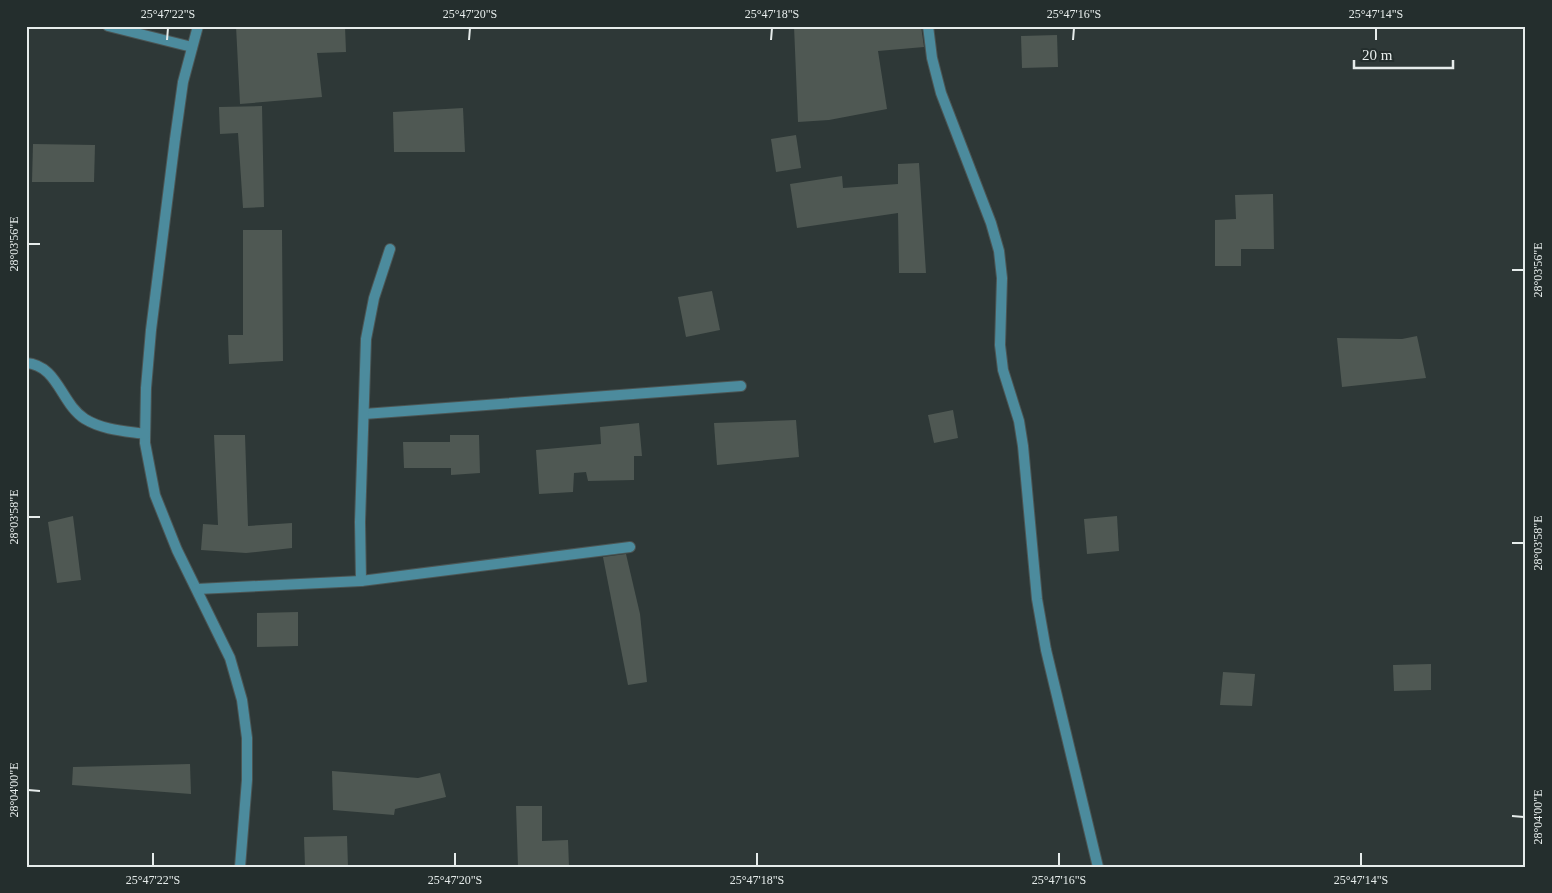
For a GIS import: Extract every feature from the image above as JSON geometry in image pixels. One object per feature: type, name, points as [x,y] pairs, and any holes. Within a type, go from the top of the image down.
[{"type":"street","points":[[108,26],[192,47]]},
{"type":"street","points":[[198,26],[181,92],[152,321],[146,388],[145,443],[155,495],[177,550],[230,658],[242,700],[247,738],[247,780],[240,867]]},
{"type":"street","points":[[928,26],[932,58],[941,93],[991,223],[999,251],[1002,278],[1000,345],[1003,370],[1019,421],[1023,446],[1037,599],[1046,650],[1098,867]]},
{"type":"street","points":[[361,581],[360,522],[366,339],[374,298],[390,249]]},
{"type":"street","points":[[26,363],[35,364],[51,374],[72,408],[85,419],[103,427],[145,434]]},
{"type":"street","points":[[364,414],[741,386]]},
{"type":"street","points":[[197,589],[361,581],[630,547]]},
{"type":"building","points":[[236,26],[304,26],[304,29],[345,26],[346,52],[317,53],[322,97],[240,104]]},
{"type":"building","points":[[794,26],[921,26],[924,47],[878,51],[887,109],[829,120],[798,122]]},
{"type":"building","points":[[1057,35],[1058,67],[1022,68],[1021,36]]},
{"type":"building","points":[[262,106],[264,207],[243,208],[238,133],[220,134],[219,107]]},
{"type":"building","points":[[463,108],[465,152],[394,152],[393,112]]},
{"type":"building","points":[[796,135],[801,168],[776,172],[771,139]]},
{"type":"building","points":[[33,144],[95,145],[94,182],[32,182]]},
{"type":"building","points":[[919,163],[926,273],[899,273],[898,213],[797,228],[790,184],[842,176],[843,188],[898,184],[898,164]]},
{"type":"building","points":[[1273,194],[1274,249],[1241,249],[1241,266],[1215,266],[1215,220],[1236,219],[1235,195]]},
{"type":"building","points":[[243,230],[282,230],[283,361],[229,364],[228,335],[243,335]]},
{"type":"building","points":[[712,291],[720,330],[686,337],[678,297]]},
{"type":"building","points":[[1417,336],[1426,378],[1342,387],[1337,338],[1402,339]]},
{"type":"building","points":[[953,410],[958,438],[934,443],[928,415]]},
{"type":"building","points":[[796,420],[799,457],[717,465],[714,423]]},
{"type":"building","points":[[639,423],[642,456],[634,456],[634,480],[588,481],[586,472],[574,473],[573,492],[539,494],[536,450],[601,444],[600,427]]},
{"type":"building","points":[[214,435],[245,435],[248,526],[292,523],[292,548],[246,553],[201,550],[203,524],[218,525]]},
{"type":"building","points":[[450,435],[479,435],[480,473],[451,475],[451,468],[404,468],[403,442],[450,442]]},
{"type":"building","points":[[73,516],[81,580],[57,583],[48,522]]},
{"type":"building","points":[[1117,516],[1119,551],[1087,554],[1084,519]]},
{"type":"building","points":[[626,554],[640,614],[647,682],[628,685],[603,557]]},
{"type":"building","points":[[298,612],[298,646],[257,647],[257,613]]},
{"type":"building","points":[[1431,664],[1431,690],[1394,691],[1393,665]]},
{"type":"building","points":[[1223,672],[1255,674],[1252,706],[1220,705]]},
{"type":"building","points":[[190,764],[191,794],[72,785],[73,767]]},
{"type":"building","points":[[332,771],[418,778],[440,773],[446,797],[395,809],[394,815],[333,810]]},
{"type":"building","points":[[516,806],[542,806],[542,841],[568,840],[569,867],[518,867]]},
{"type":"building","points":[[347,836],[348,867],[305,867],[304,837]]}]
